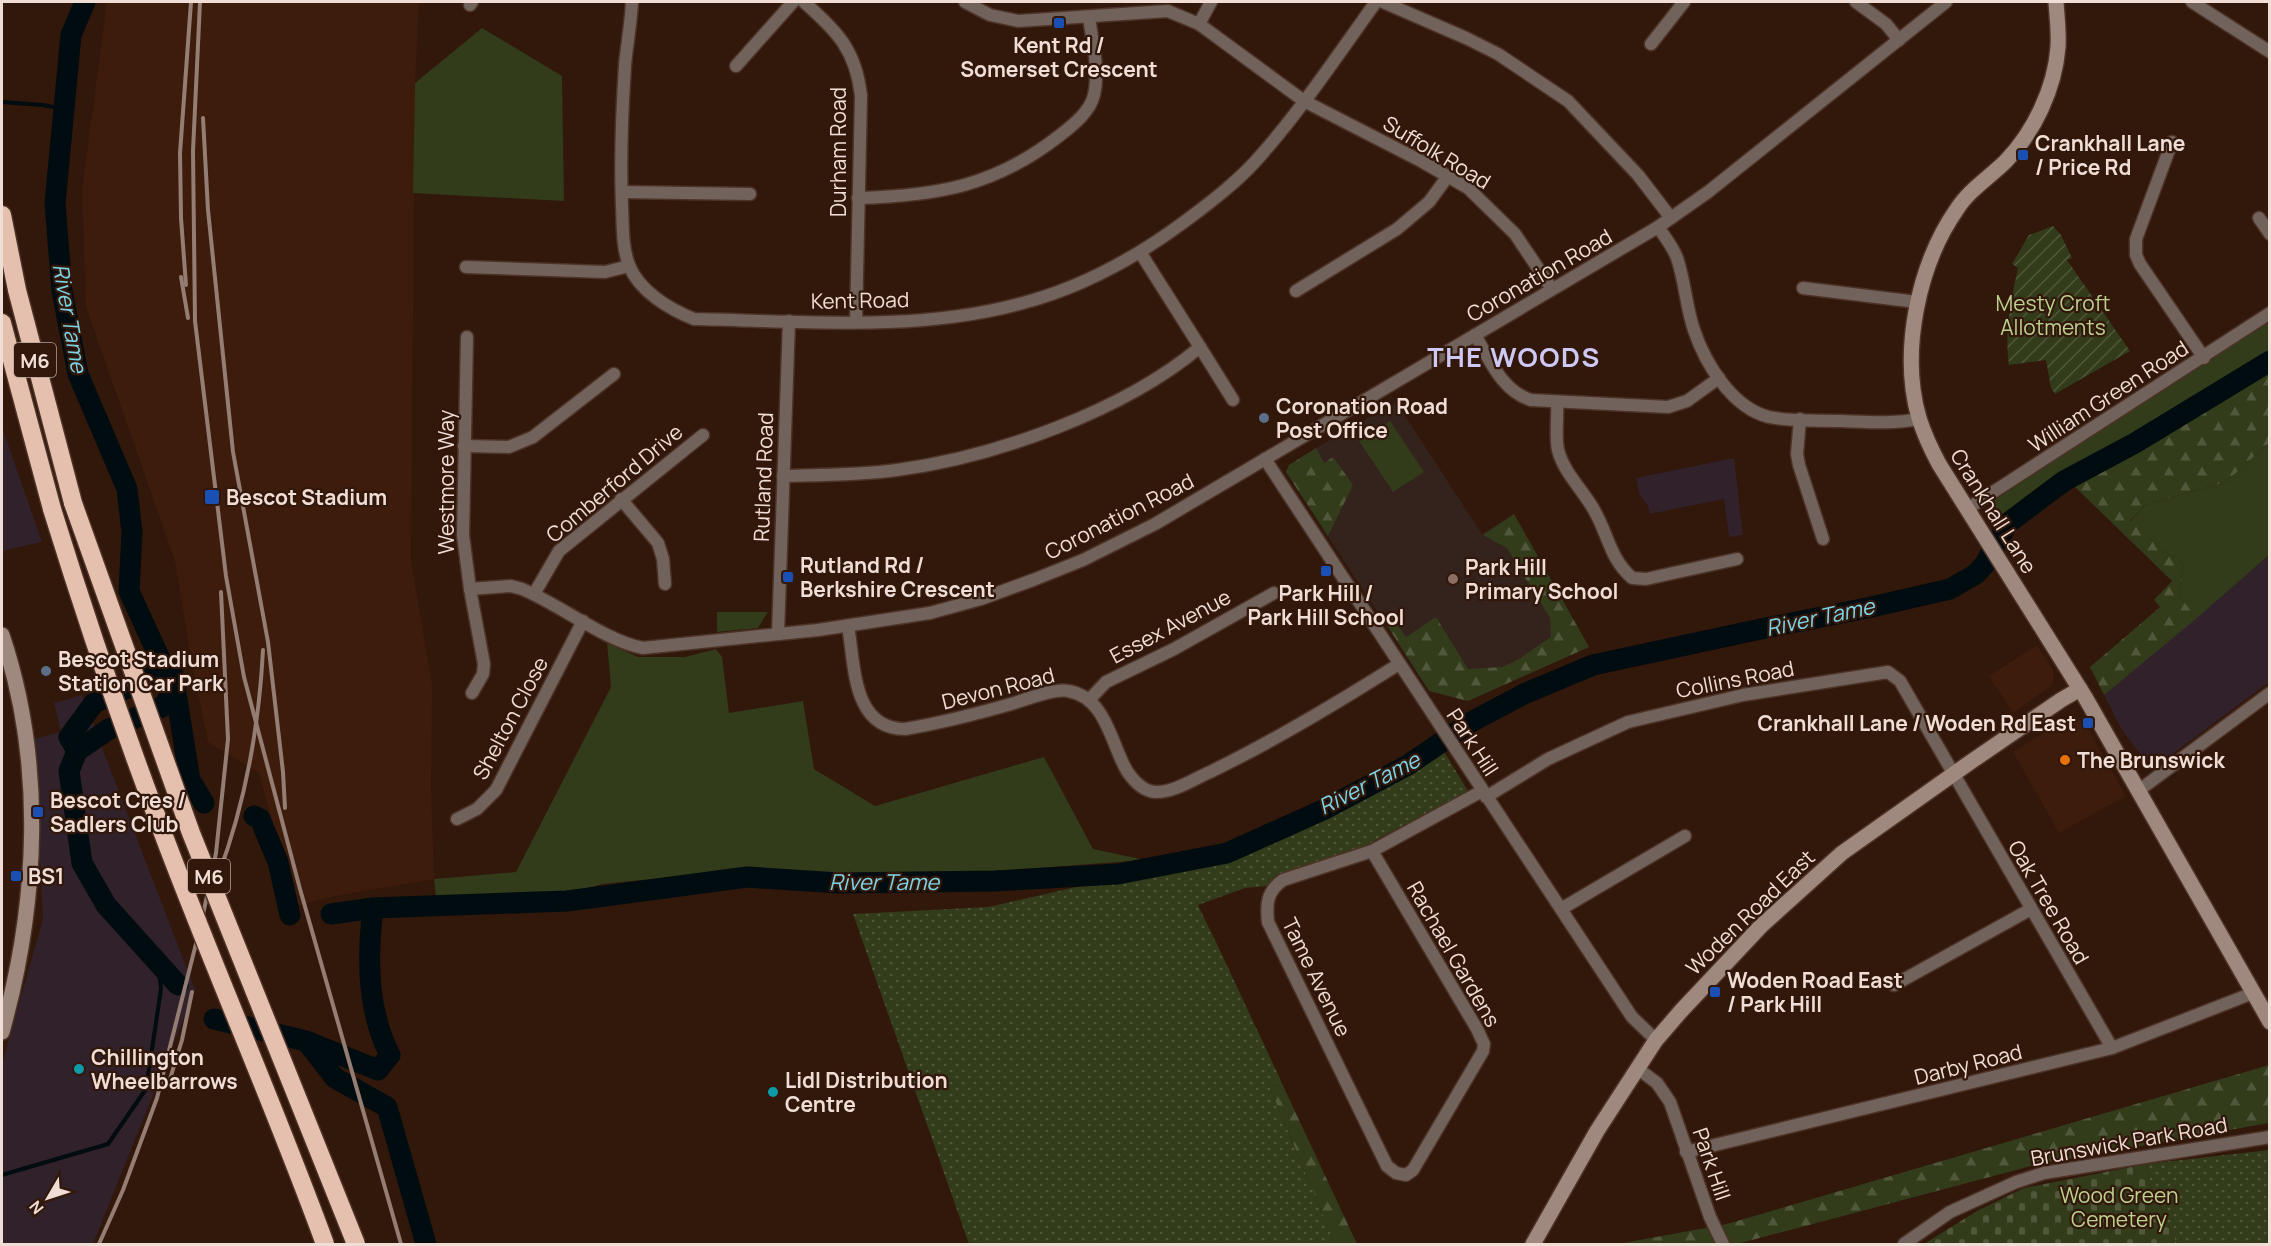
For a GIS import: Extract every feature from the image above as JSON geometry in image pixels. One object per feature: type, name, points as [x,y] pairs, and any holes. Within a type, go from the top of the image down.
[{"type":"highway","name":"M6","points":[[2,215],[16,290],[73,503],[191,833],[356,1245]]},
{"type":"highway","name":"M6","points":[[2,322],[52,509],[92,633],[166,843],[301,1179],[325,1245]]},
{"type":"street","name":"Kent Road","points":[[632,2],[625,65],[622,192],[624,245],[629,266],[653,295],[675,312],[694,320],[789,321],[910,320],[1019,304],[1092,278],[1140,252],[1198,212],[1262,155],[1376,2]]},
{"type":"street","points":[[736,66],[793,2]]},
{"type":"street","name":"Durham Road","points":[[804,2],[833,27],[846,45],[859,79],[861,96],[856,321]]},
{"type":"street","points":[[965,2],[990,15],[1018,21],[1168,12],[1199,24],[1304,101]]},
{"type":"street","points":[[1199,24],[1211,2]]},
{"type":"street","points":[[1383,2],[1498,54],[1568,101],[1638,175],[1671,218]]},
{"type":"street","points":[[1651,44],[1684,2]]},
{"type":"street","points":[[1856,2],[1886,24],[1899,40]]},
{"type":"street","name":"Coronation Road","points":[[470,589],[511,586],[534,594],[625,643],[643,648],[848,626],[950,608],[981,599],[1063,568],[1135,535],[1658,227],[1708,192],[1947,2]]},
{"type":"street","name":"Crankhall Lane","points":[[2056,2],[2058,48],[2044,102],[2022,143],[1966,198],[1953,214],[1929,260],[1917,302],[1912,353],[1919,420],[1939,464],[2080,689],[2270,1022]]},
{"type":"street","points":[[2192,2],[2270,52]]},
{"type":"street","points":[[858,198],[907,196],[966,186],[1017,165],[1052,141],[1082,116],[1094,96],[1095,73],[1089,17]]},
{"type":"street","name":"Suffolk Road","points":[[1304,101],[1468,188],[1502,219],[1533,257],[1552,289]]},
{"type":"street","points":[[2172,142],[2136,239],[2136,255],[2204,358]]},
{"type":"street","points":[[1296,291],[1397,229],[1429,202],[1448,176]]},
{"type":"street","points":[[622,192],[750,194]]},
{"type":"street","points":[[2259,218],[2270,234]]},
{"type":"street","points":[[1658,227],[1677,258],[1694,329],[1702,350],[1719,378],[1737,399],[1759,413],[1780,418],[1893,422],[1919,420]]},
{"type":"street","points":[[1140,252],[1233,400]]},
{"type":"street","points":[[466,267],[605,272],[629,266]]},
{"type":"street","points":[[1803,288],[1917,302]]},
{"type":"street","name":"William Green Road","points":[[1967,509],[2270,314]]},
{"type":"street","name":"Rutland Road","points":[[778,634],[789,321]]},
{"type":"street","points":[[1474,335],[1510,389],[1520,397],[1531,400],[1668,407],[1687,401],[1719,378]]},
{"type":"street","name":"Westmore Way","points":[[467,337],[463,535],[484,664],[483,674],[472,693]]},
{"type":"street","points":[[783,476],[899,470],[1000,447],[1058,426],[1117,400],[1168,372],[1200,347]]},
{"type":"street","points":[[464,446],[509,447],[533,438],[614,374]]},
{"type":"street","points":[[1557,403],[1558,449],[1562,460],[1568,473],[1594,510],[1616,560],[1632,578],[1646,579],[1737,559]]},
{"type":"street","points":[[1800,419],[1797,454],[1799,465],[1823,538]]},
{"type":"street","name":"Comberford Drive","points":[[534,594],[559,551],[703,435]]},
{"type":"street","name":"Park Hill","points":[[1265,459],[1632,1017],[1656,1040]]},
{"type":"street","points":[[621,500],[658,543],[663,559],[665,584]]},
{"type":"street","name":"Essex Avenue","points":[[1089,700],[1106,682],[1174,649],[1274,592]]},
{"type":"street","name":"Shelton Close","points":[[457,819],[477,809],[496,790],[583,621]]},
{"type":"street","name":"Devon Road","points":[[848,626],[862,703],[875,720],[889,728],[915,728],[1065,690],[1078,693],[1089,700]]},
{"type":"street","points":[[2,635],[21,709],[30,764],[32,814],[24,932],[11,1000],[2,1032]]},
{"type":"street","points":[[1089,700],[1107,724],[1126,770],[1135,782],[1153,792],[1164,791],[1183,785],[1285,734],[1399,664]]},
{"type":"street","name":"Collins Road","points":[[1484,794],[1596,735],[1628,722],[1743,695],[1888,672],[1900,681],[1953,775]]},
{"type":"street","name":"Woden Road East","points":[[1533,1245],[1597,1131],[1656,1040],[1761,926],[1842,853],[2080,689]]},
{"type":"street","points":[[2138,791],[2270,693]]},
{"type":"street","name":"Oak Tree Road","points":[[1953,775],[2112,1048]]},
{"type":"street","name":"Tame Avenue","points":[[1413,1170],[1406,1175],[1396,1173],[1387,1166],[1268,922],[1268,899],[1276,885],[1282,880],[1372,851],[1484,794]]},
{"type":"street","points":[[1561,909],[1685,836]]},
{"type":"street","name":"Rachael Gardens","points":[[1372,851],[1484,1044],[1483,1051],[1413,1170]]},
{"type":"street","points":[[1894,985],[2031,909]]},
{"type":"street","name":"Darby Road","points":[[1686,1152],[2112,1048],[2253,993]]},
{"type":"street","name":"Park Hill","points":[[1637,1068],[1664,1091],[1670,1102],[1710,1217],[1723,1245]]},
{"type":"street","name":"Brunswick Park Road","points":[[1904,1245],[1950,1212],[2016,1182],[2044,1173],[2270,1137]]},
{"type":"shaded area","points":[[107,2],[419,2],[415,83],[411,561],[432,685],[431,789],[434,879],[325,898],[295,907],[259,773],[208,742],[191,659],[175,561],[86,307],[82,190]]},
{"type":"shaded area","name":"Park Hill Primary School","points":[[1396,402],[1482,534],[1514,514],[1589,647],[1468,701],[1429,691],[1286,472],[1289,465]]},
{"type":"shaded area","points":[[2,427],[42,542],[2,551]]},
{"type":"shaded area","points":[[1734,458],[1743,535],[1729,537],[1724,499],[1650,514],[1648,506],[1639,494],[1636,478]]},
{"type":"shaded area","points":[[2269,555],[2269,682],[2155,767],[2144,759],[2122,730],[2104,695]]},
{"type":"shaded area","points":[[2037,645],[2053,670],[2053,682],[2051,686],[2013,713],[1989,676]]},
{"type":"shaded area","points":[[82,695],[195,990],[93,1244],[2,1244],[2,1064],[43,919],[34,739],[61,732],[54,703]]},
{"type":"shaded area","points":[[2066,718],[2076,718],[2085,723],[2126,796],[2059,833],[2013,752]]},
{"type":"green space","points":[[482,28],[562,76],[564,201],[413,193],[415,83]]},
{"type":"green space","name":"Mesty Croft Allotments","points":[[2053,226],[2061,235],[2072,258],[2067,260],[2130,351],[2055,394],[2051,388],[2046,360],[2009,365],[2007,340],[2018,268],[2012,264],[2029,235]]},
{"type":"green space","points":[[2269,318],[2269,352],[2087,460],[2004,516],[1989,504]]},
{"type":"green space","points":[[2269,367],[2269,443],[2226,482],[2145,505],[2130,521],[2164,551],[2183,563],[2180,597],[2197,618],[2104,695],[2090,667],[2160,607],[2154,600],[2172,581],[2072,484]]},
{"type":"green space","points":[[1390,421],[1424,472],[1393,492],[1359,441]]},
{"type":"green space","points":[[2269,443],[2269,555],[2197,618],[2180,597],[2183,563],[2164,551],[2130,522],[2145,505],[2226,482]]},
{"type":"green space","points":[[1316,448],[1324,463],[1333,457],[1353,485],[1328,536],[1286,472],[1289,465]]},
{"type":"green space","points":[[1514,514],[1589,647],[1468,701],[1429,691],[1385,622],[1393,618],[1406,637],[1436,617],[1468,669],[1503,667],[1551,637],[1550,618],[1507,548],[1483,535]]},
{"type":"green space","points":[[717,612],[768,612],[758,628],[717,632]]},
{"type":"green space","points":[[607,643],[638,657],[685,657],[716,649],[722,657],[729,713],[803,701],[814,769],[875,806],[1044,757],[1093,849],[1145,860],[926,876],[732,871],[602,884],[574,892],[436,896],[434,879],[516,872],[611,687]]},
{"type":"green space","points":[[1443,750],[1468,791],[1365,846],[1295,869],[1278,877],[1268,886],[1245,888],[1198,905],[1280,1079],[1269,1086],[1335,1244],[969,1244],[853,914],[988,907],[1107,880],[1203,863],[1297,827],[1421,765]]},
{"type":"green space","points":[[1208,925],[1357,1244],[1335,1244],[1269,1086]]},
{"type":"green space","points":[[2269,1065],[2269,1123],[2039,1164],[1737,1244],[1618,1244],[1727,1224]]},
{"type":"green space","points":[[2269,1150],[2269,1244],[2177,1244],[2151,1186],[2146,1164]]},
{"type":"green space","name":"Wood Green Cemetery","points":[[2146,1164],[2151,1186],[2177,1244],[1924,1244],[1977,1211],[2024,1188]]},
{"type":"waterway","name":"River Tame","points":[[85,2],[71,35],[55,203],[62,291],[78,374],[127,489],[132,532],[129,591],[160,659],[173,675],[190,780],[204,803]]},
{"type":"waterway","points":[[2,102],[63,109]]},
{"type":"waterway","name":"River Tame","points":[[331,914],[373,908],[567,901],[747,877],[839,883],[994,881],[1118,874],[1227,853],[1325,809],[1408,765],[1471,722],[1524,694],[1593,665],[1950,589],[1976,574],[1985,564],[2008,523],[2064,481],[2135,443],[2270,361]]},
{"type":"waterway","name":"River Tame","points":[[160,659],[155,676],[94,703],[69,737],[77,751],[69,771],[82,863],[106,905],[178,985]]},
{"type":"waterway","name":"River Tame","points":[[77,751],[109,729],[164,706],[175,685]]},
{"type":"waterway","name":"River Tame","points":[[254,816],[260,819],[278,862],[290,915]]},
{"type":"waterway","name":"River Tame","points":[[214,1019],[306,1041],[378,1070],[390,1055],[382,1038],[373,1002],[370,965],[373,908]]},
{"type":"waterway","points":[[2,1175],[108,1144],[146,1089],[161,989],[158,963]]},
{"type":"waterway","name":"River Tame","points":[[307,1042],[335,1078],[387,1107],[426,1244]]},
{"type":"railway","points":[[186,285],[181,218],[180,153],[191,2]]},
{"type":"railway","points":[[200,2],[193,151],[195,321],[226,576],[244,677],[300,889],[401,1244]]},
{"type":"railway","points":[[203,118],[208,210],[233,452],[268,642],[285,808]]},
{"type":"railway","points":[[181,277],[188,318]]},
{"type":"railway","points":[[99,1244],[123,1190],[157,1098],[201,924],[216,853],[228,739],[221,592]]},
{"type":"railway","points":[[218,876],[236,821],[249,765],[258,708],[263,650]]},
{"type":"railway","points":[[170,1079],[182,1040],[192,992]]},
{"type":"place","name":"Kent Rd / Somerset Crescent","points":[[1059,23]]},
{"type":"place","name":"Crankhall Lane / Price Rd","points":[[2023,155]]},
{"type":"place","name":"Coronation Road Post Office","points":[[1264,418]]},
{"type":"place","name":"Bescot Stadium","points":[[212,497]]},
{"type":"place","name":"Park Hill / Park Hill School","points":[[1326,571]]},
{"type":"place","name":"Rutland Rd / Berkshire Crescent","points":[[788,577]]},
{"type":"place","name":"Park Hill Primary School","points":[[1453,579]]},
{"type":"place","name":"Bescot Stadium Station Car Park","points":[[46,671]]},
{"type":"place","name":"Crankhall Lane / Woden Rd East","points":[[2088,723]]},
{"type":"place","name":"The Brunswick","points":[[2065,760]]},
{"type":"place","name":"Bescot Cres / Sadlers Club","points":[[38,812]]},
{"type":"place","name":"BS1","points":[[16,876]]},
{"type":"place","name":"Woden Road East / Park Hill","points":[[1715,992]]},
{"type":"place","name":"Chillington Wheelbarrows","points":[[79,1069]]},
{"type":"place","name":"Lidl Distribution Centre","points":[[773,1092]]},
{"type":"district","name":"THE WOODS","points":[[1514,356]]}]
